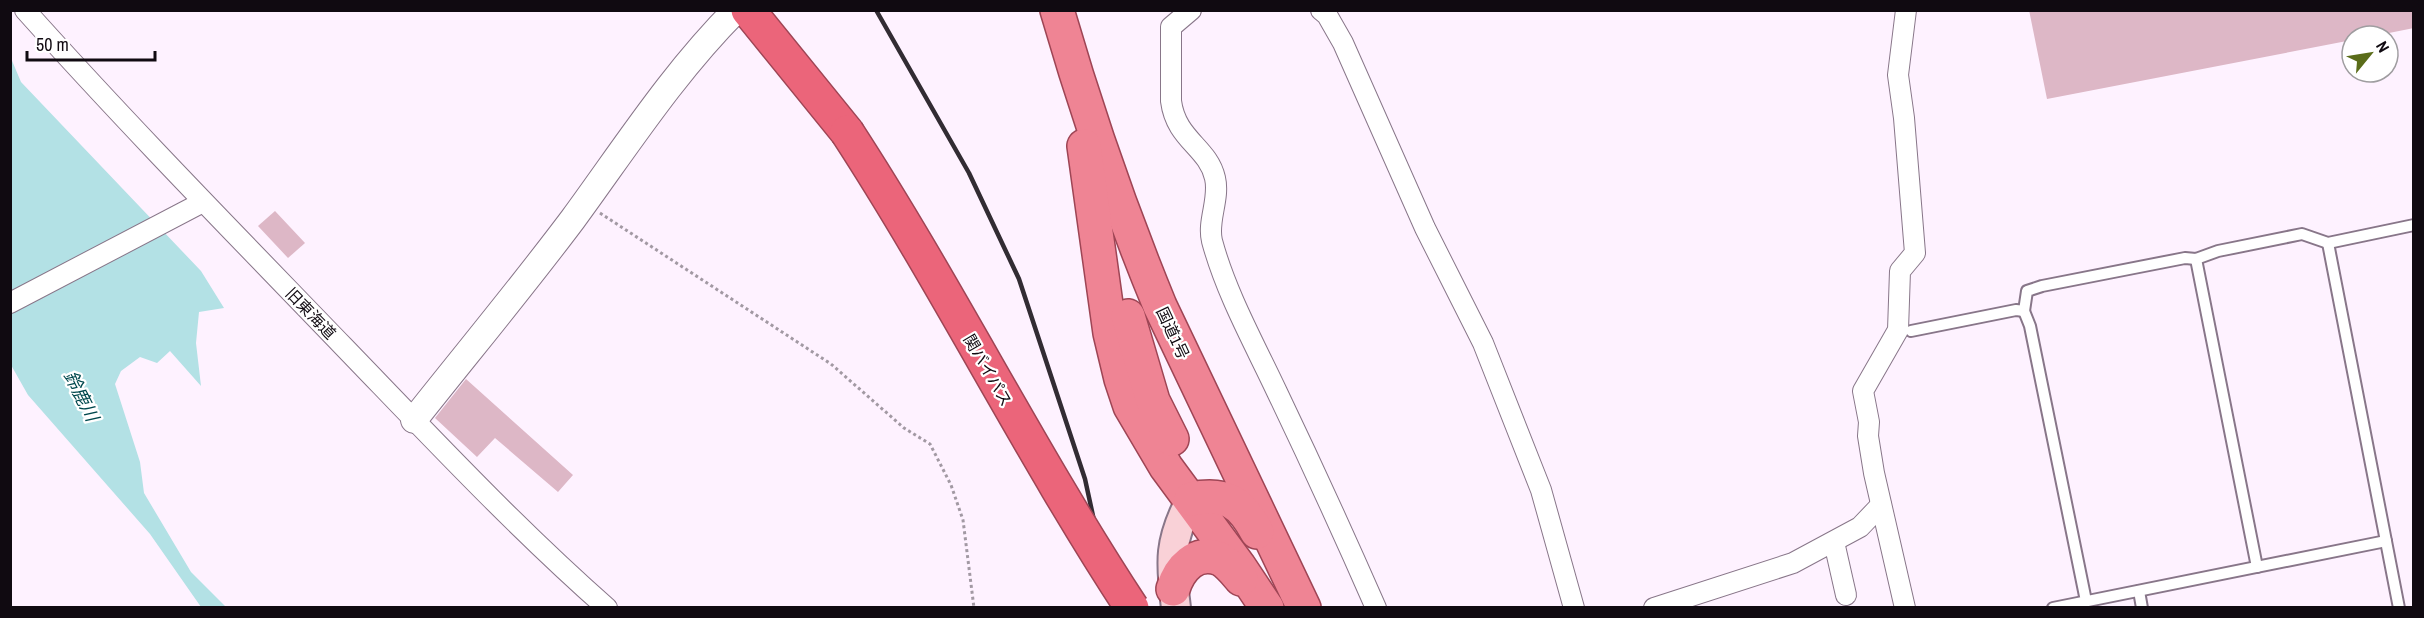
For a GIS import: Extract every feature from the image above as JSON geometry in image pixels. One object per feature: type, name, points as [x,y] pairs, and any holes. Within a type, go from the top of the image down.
[{"type":"highway","points":[[748,10],[847,132]]},
{"type":"highway","points":[[762,10],[847,132]]},
{"type":"highway","name":"国道1号","points":[[1057,10],[1125,219],[1160,306],[1304,608]]},
{"type":"highway","name":"国道1号","points":[[1068,47],[1080,116],[1110,333],[1130,406],[1166,467],[1267,608]]},
{"type":"highway","points":[[1092,120],[1103,193],[1129,321],[1154,401],[1190,477],[1191,499],[1213,497],[1237,504],[1242,508],[1297,608]]},
{"type":"highway","name":"関バイパス","points":[[847,132],[919,249],[1062,498],[1132,608]]},
{"type":"highway","points":[[1174,598],[1181,570],[1190,562],[1210,556],[1230,567],[1261,608]]},
{"type":"main road","points":[[1174,598],[1171,562],[1173,542],[1179,523],[1191,499]]},
{"type":"street","name":"旧東海道","points":[[25,10],[195,206],[414,420],[520,528],[607,608]]},
{"type":"street","points":[[414,420],[499,317],[666,91],[736,10]]},
{"type":"street","points":[[1191,10],[1171,27],[1172,112],[1182,133],[1201,152],[1215,177],[1212,240],[1235,302],[1376,608]]},
{"type":"street","points":[[1321,10],[1327,15],[1343,43],[1425,228],[1483,343],[1541,490],[1574,608]]},
{"type":"street","points":[[1905,608],[1881,505],[1868,436],[1869,422],[1863,391],[1898,330],[1900,271],[1916,253],[1898,75],[1906,10]]},
{"type":"street","points":[[10,303],[195,206]]},
{"type":"street","points":[[1654,608],[1793,563],[1860,527],[1881,505]]},
{"type":"street","points":[[1834,542],[1846,595]]},
{"type":"lane","points":[[2086,601],[2030,326],[2025,311],[2027,291],[2042,286],[2185,258],[2196,259],[2218,251],[2302,234],[2328,243],[2414,225]]},
{"type":"lane","points":[[2328,243],[2399,608]]},
{"type":"lane","points":[[2196,259],[2258,567]]},
{"type":"lane","points":[[1911,331],[2016,310],[2025,311]]},
{"type":"lane","points":[[2053,608],[2386,542]]},
{"type":"lane","points":[[2139,591],[2142,608]]},
{"type":"path","points":[[584,203],[831,364],[904,428],[930,444],[951,486],[963,520],[974,608]]},
{"type":"water","name":"鈴鹿川","points":[[10,56],[21,82],[201,271],[224,308],[199,312],[196,343],[201,386],[170,351],[157,363],[140,357],[121,371],[115,384],[140,462],[144,493],[191,572],[226,607],[201,607],[150,534],[28,395],[11,365]]},
{"type":"building","points":[[2029,10],[2414,10],[2414,28],[2400,31],[2400,24],[2340,24],[2340,42],[2047,99]]},
{"type":"building","points":[[275,211],[305,243],[288,258],[258,226]]},
{"type":"building","points":[[466,379],[573,475],[558,492],[495,438],[477,457],[435,418]]},
{"type":"railway","points":[[876,10],[969,173],[1019,279],[1085,479],[1113,608]]}]
